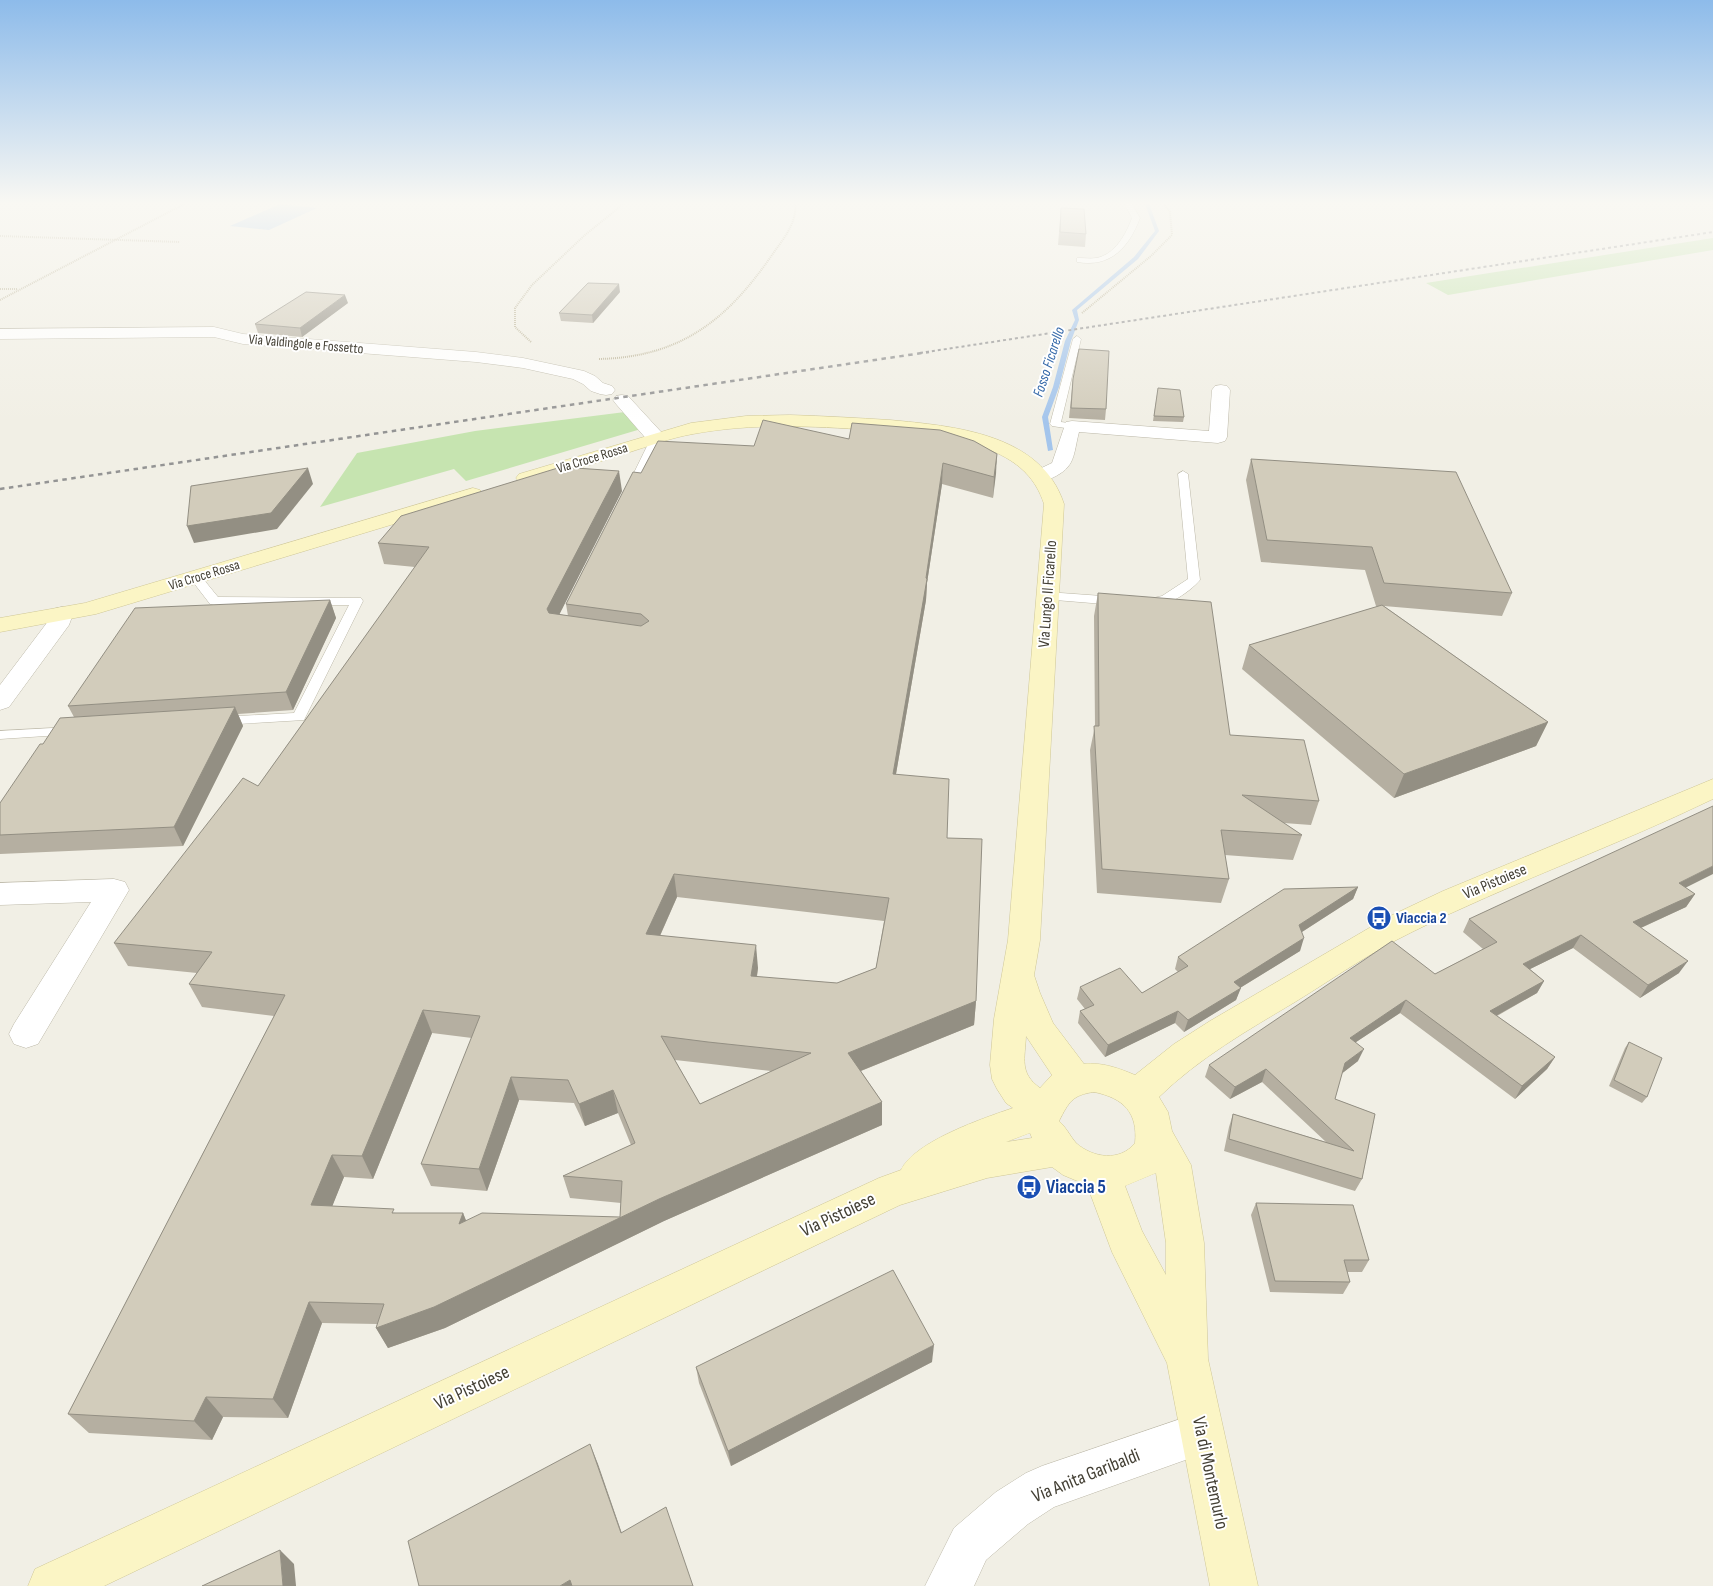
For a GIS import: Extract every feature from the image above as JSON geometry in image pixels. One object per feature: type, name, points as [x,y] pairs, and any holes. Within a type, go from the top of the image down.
[{"type":"street","name":"Via Valdingole e Fossetto","points":[[0,334],[214,332],[243,339],[476,357],[523,363],[578,375],[589,380],[597,387],[606,390]]},
{"type":"street","points":[[1040,476],[1061,465],[1072,426],[1218,437],[1221,390]]},
{"type":"street","points":[[622,400],[656,438]]},
{"type":"street","name":"Via Croce Rossa","points":[[0,625],[97,606],[196,578],[656,438],[700,427],[764,421],[805,420],[898,426],[948,432],[979,439],[1008,450],[1026,462],[1040,476]]},
{"type":"street","name":"Via Lungo Il Ficarello","points":[[1040,476],[1052,491],[1054,504],[1024,940],[1010,1019],[1007,1065],[1009,1079],[1018,1092],[1046,1112]]},
{"type":"street","points":[[0,702],[57,625],[62,614]]},
{"type":"street","name":"Via Pistoiese","points":[[1137,1095],[1150,1082],[1188,1052],[1415,916],[1670,810],[1713,788]]},
{"type":"street","points":[[0,894],[114,890],[26,1034]]},
{"type":"street","name":"Via Lungo Il Ficarello","points":[[1018,974],[1029,1010],[1037,1027],[1061,1062],[1078,1080]]},
{"type":"street","points":[[1096,1078],[1114,1082],[1137,1095],[1148,1107],[1156,1135],[1151,1150],[1141,1163],[1121,1172],[1101,1173],[1077,1165],[1057,1148],[1046,1129],[1046,1112],[1051,1098],[1062,1087],[1078,1080],[1096,1078]]},
{"type":"street","name":"Via Pistoiese","points":[[52,1586],[892,1190],[970,1139],[1046,1112]]},
{"type":"street","name":"Via di Montemurlo","points":[[1156,1135],[1173,1164],[1184,1242],[1187,1359],[1234,1586]]},
{"type":"street","name":"Via Pistoiese","points":[[892,1190],[986,1161],[1038,1154],[1057,1148]]},
{"type":"street","name":"Via di Montemurlo","points":[[1101,1173],[1126,1240],[1187,1359]]},
{"type":"street","name":"Via Anita Garibaldi","points":[[949,1586],[970,1544],[1012,1508],[1042,1489],[1202,1434]]},
{"type":"lane","points":[[1072,426],[1055,424],[1077,340]]},
{"type":"lane","points":[[624,502],[656,438]]},
{"type":"lane","points":[[1047,596],[1154,603],[1165,599],[1194,580],[1183,474]]},
{"type":"lane","points":[[196,578],[214,601],[357,601],[299,717],[211,722]]},
{"type":"lane","points":[[0,735],[85,730]]},
{"type":"path","points":[[0,300],[46,275]]},
{"type":"path","points":[[535,344],[514,327],[515,307],[526,292],[544,275]]},
{"type":"path","points":[[596,359],[644,353],[682,341],[714,323],[733,306],[756,275]]},
{"type":"path","points":[[1082,313],[1128,275]]},
{"type":"path","points":[[0,288],[19,289]]},
{"type":"green space","points":[[1477,275],[1566,275],[1448,295],[1426,283]]},
{"type":"green space","points":[[625,412],[641,429],[466,481],[454,469],[320,507],[357,453],[475,431]]},
{"type":"building","points":[[588,283],[619,284],[592,315],[559,313]]},
{"type":"building","points":[[306,292],[345,295],[300,328],[255,324]]},
{"type":"building","points":[[1079,349],[1109,351],[1106,409],[1071,408],[1073,379]]},
{"type":"building","points":[[1158,388],[1180,390],[1184,417],[1154,416]]},
{"type":"building","points":[[763,420],[849,439],[852,423],[940,430],[974,441],[997,454],[994,477],[943,463],[927,579],[893,774],[949,779],[947,838],[982,839],[976,1001],[848,1053],[882,1102],[659,1199],[434,1307],[376,1328],[384,1304],[309,1302],[273,1399],[206,1397],[194,1421],[68,1414],[285,995],[189,984],[212,952],[114,943],[243,778],[258,786],[429,547],[378,543],[401,516],[561,467],[619,471],[547,609],[549,613],[641,626],[649,621],[641,614],[566,604],[633,472],[641,473],[658,441],[754,446]],"holes":[[[674,874],[889,898],[876,968],[837,983],[751,976],[756,945],[646,934]],[[423,1010],[480,1016],[421,1164],[479,1169],[511,1077],[568,1080],[579,1104],[613,1090],[635,1143],[563,1176],[622,1181],[620,1217],[482,1213],[459,1224],[463,1213],[392,1213],[394,1209],[311,1205],[332,1155],[362,1156]],[[661,1036],[811,1053],[700,1104]]]},
{"type":"building","points":[[1251,459],[1456,472],[1512,593],[1384,583],[1372,547],[1267,540]]},
{"type":"building","points":[[308,468],[271,513],[187,526],[191,486]]},
{"type":"building","points":[[1098,593],[1211,602],[1230,735],[1304,740],[1319,801],[1242,795],[1302,835],[1221,830],[1229,879],[1102,869],[1094,726],[1099,726]]},
{"type":"building","points":[[330,600],[286,692],[68,706],[135,608]]},
{"type":"building","points":[[1382,605],[1548,722],[1404,774],[1249,645]]},
{"type":"building","points":[[235,707],[174,827],[0,835],[0,803],[60,718]]},
{"type":"building","points":[[1713,806],[1713,866],[1679,883],[1695,894],[1633,922],[1688,961],[1648,985],[1581,935],[1523,964],[1544,981],[1490,1011],[1555,1057],[1522,1086],[1406,1000],[1350,1038],[1364,1049],[1345,1063],[1335,1099],[1375,1114],[1362,1179],[1229,1139],[1233,1114],[1354,1151],[1266,1069],[1235,1087],[1209,1065],[1392,941],[1435,974],[1497,942],[1469,919]]},
{"type":"building","points":[[1358,887],[1299,925],[1304,938],[1234,982],[1241,988],[1188,1020],[1178,1011],[1108,1045],[1080,1011],[1094,1005],[1080,987],[1120,968],[1142,993],[1188,966],[1178,957],[1284,889]]},
{"type":"building","points":[[1629,1042],[1662,1058],[1647,1097],[1614,1080]]},
{"type":"building","points":[[1256,1203],[1353,1205],[1369,1260],[1344,1260],[1350,1282],[1275,1281]]},
{"type":"building","points":[[893,1270],[934,1345],[728,1451],[696,1367]]},
{"type":"building","points":[[590,1444],[621,1533],[666,1507],[693,1586],[572,1586],[570,1580],[560,1586],[419,1586],[408,1541]]},
{"type":"building","points":[[280,1550],[283,1586],[202,1586]]},
{"type":"waterway","name":"Fosso Ficarello","points":[[1050,450],[1045,417],[1056,387],[1068,341],[1077,320],[1074,310],[1116,275]]},
{"type":"railway","points":[[920,353],[1431,275]]},
{"type":"railway","points":[[0,489],[929,352]]},
{"type":"place","name":"Viaccia 2","points":[[1379,918]]},
{"type":"place","name":"Viaccia 5","points":[[1029,1187]]}]
